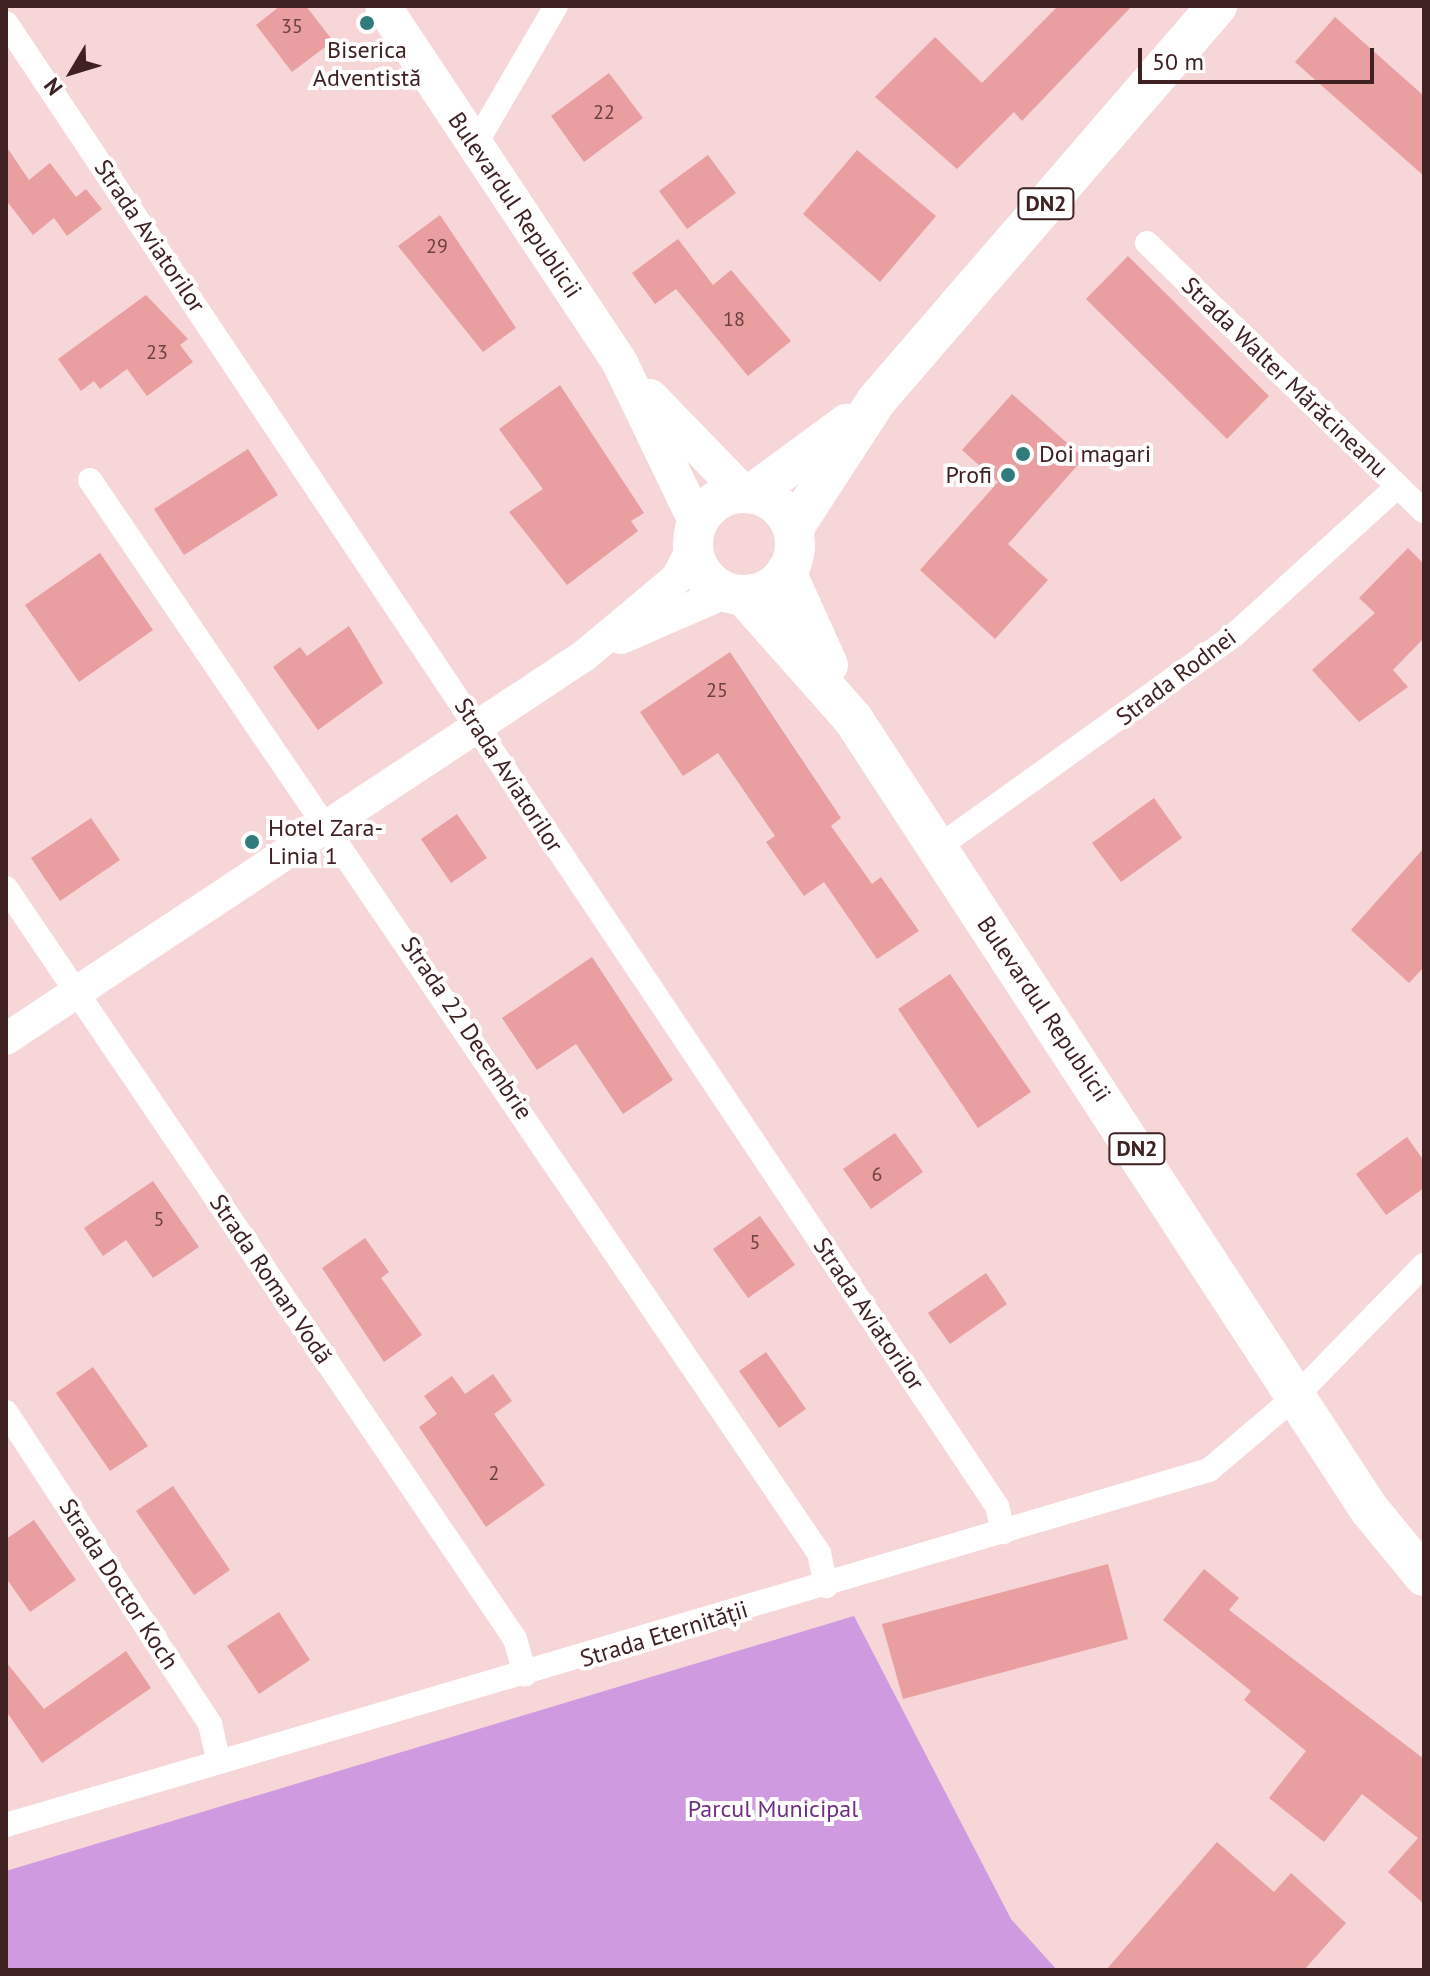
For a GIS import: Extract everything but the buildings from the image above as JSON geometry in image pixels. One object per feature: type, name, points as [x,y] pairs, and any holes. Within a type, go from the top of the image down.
[{"type":"main road","name":"Bulevardul Republicii","points":[[383,6],[620,363],[694,536]]},
{"type":"main road","name":"DN2","points":[[786,572],[793,529],[876,401],[1217,6]]},
{"type":"main road","name":"Bulevardul Republicii","points":[[620,363],[747,493]]},
{"type":"main road","name":"DN2","points":[[735,594],[703,575],[694,536],[715,501],[747,493],[876,401]]},
{"type":"main road","points":[[747,493],[778,506],[793,529]]},
{"type":"main road","name":"Bulevardul Republicii","points":[[786,572],[853,719],[1369,1509],[1424,1576]]},
{"type":"main road","points":[[735,594],[768,589],[786,572]]},
{"type":"main road","name":"Bulevardul Republicii","points":[[735,594],[853,719]]},
{"type":"street","points":[[475,145],[556,6]]},
{"type":"street","name":"Strada Aviatorilor","points":[[6,23],[997,1506],[1003,1532]]},
{"type":"street","name":"Strada Walter Mărăcineanu","points":[[1147,243],[1424,511]]},
{"type":"street","name":"Strada 22 Decembrie","points":[[90,480],[330,824],[819,1553],[826,1586]]},
{"type":"street","name":"Strada Rodnei","points":[[937,848],[1233,636],[1398,486]]},
{"type":"street","points":[[6,1039],[585,655],[677,578],[694,536]]},
{"type":"street","points":[[585,655],[735,594]]},
{"type":"street","name":"Strada Roman Vodă","points":[[6,888],[515,1639],[525,1675]]},
{"type":"street","name":"Strada Eternității","points":[[6,1825],[525,1675],[1209,1470],[1297,1395],[1424,1265]]},
{"type":"street","name":"Strada Doctor Koch","points":[[6,1412],[210,1724],[219,1762]]},
{"type":"green space","name":"Parcul Municipal","points":[[854,1616],[1011,1919],[1057,1970],[6,1970],[6,1871]]},
{"type":"place","name":"Biserica Adventistă","points":[[367,23]]},
{"type":"place","name":"Doi magari","points":[[1023,454]]},
{"type":"place","name":"Profi","points":[[1008,475]]},
{"type":"place","name":"Hotel Zara- Linia 1","points":[[252,842]]}]
